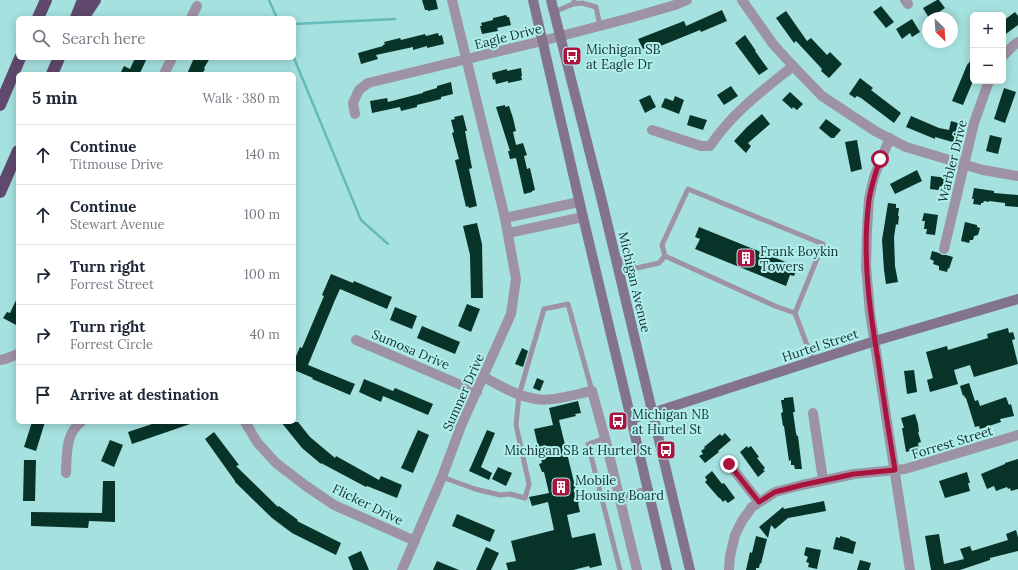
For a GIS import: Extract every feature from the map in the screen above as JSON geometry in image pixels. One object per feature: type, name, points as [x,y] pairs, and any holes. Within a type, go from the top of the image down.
[{"type":"highway","points":[[39,16],[46,0]]},
{"type":"highway","points":[[77,16],[83,0]]},
{"type":"highway","points":[[84,16],[95,0]]},
{"type":"highway","points":[[0,105],[19,60]]},
{"type":"highway","points":[[53,72],[58,60]]},
{"type":"highway","points":[[0,192],[16,156]]},
{"type":"main road","points":[[533,0],[582,217],[667,570]]},
{"type":"main road","name":"Michigan Avenue","points":[[551,0],[602,201],[690,570]]},
{"type":"main road","name":"Hurtel Street","points":[[631,419],[875,341],[1018,299]]},
{"type":"street","name":"Sumner Drive","points":[[402,570],[442,477],[461,426],[484,378],[511,314],[516,279],[505,218],[452,0]]},
{"type":"street","name":"Eagle Drive","points":[[355,114],[353,103],[359,90],[368,83],[542,42],[675,5],[687,0]]},
{"type":"street","points":[[742,0],[773,44],[822,96],[875,131],[906,146],[964,165],[1018,176]]},
{"type":"street","points":[[192,16],[197,6]]},
{"type":"street","points":[[1006,53],[1018,42]]},
{"type":"street","points":[[165,72],[171,60]]},
{"type":"street","points":[[652,130],[701,146],[710,146],[732,118],[750,100],[793,66]]},
{"type":"street","name":"Warbler Drive","points":[[944,249],[974,123],[988,84]]},
{"type":"street","points":[[890,138],[880,159],[869,199],[866,230],[866,266],[870,313],[910,570]]},
{"type":"street","points":[[505,218],[579,202]]},
{"type":"street","points":[[508,233],[582,217]]},
{"type":"street","name":"Sumosa Drive","points":[[356,340],[477,392]]},
{"type":"street","points":[[0,360],[5,360],[16,355]]},
{"type":"street","points":[[484,378],[520,395],[537,399],[551,399],[592,390],[637,570]]},
{"type":"street","points":[[813,412],[822,480]]},
{"type":"street","points":[[66,473],[67,447],[71,434],[78,424]]},
{"type":"street","name":"Flicker Drive","points":[[246,424],[257,442],[276,463],[306,486],[334,505],[415,541]]},
{"type":"street","name":"Forrest Street","points":[[729,570],[730,556],[735,535],[742,521],[752,507],[775,492],[822,480],[854,474],[905,469],[1018,435]]},
{"type":"street","points":[[729,464],[759,502]]},
{"type":"street","points":[[620,499],[648,491]]},
{"type":"lane","points":[[554,12],[574,2],[596,7],[600,26]]},
{"type":"lane","points":[[665,256],[662,245],[688,189],[823,244],[795,313],[813,361]]},
{"type":"lane","points":[[615,255],[625,263],[637,268],[659,263],[665,256]]},
{"type":"lane","points":[[665,256],[775,306],[795,313]]},
{"type":"lane","points":[[442,477],[475,489],[500,495],[510,494],[524,498],[529,484],[516,425],[520,395],[544,309],[568,304],[592,390]]},
{"type":"lane","points":[[605,438],[588,444],[620,570]]},
{"type":"building","points":[[422,0],[436,0],[438,9],[428,11],[425,10]]},
{"type":"building","points":[[939,0],[945,8],[939,12],[925,12],[923,8]]},
{"type":"building","points":[[881,6],[894,22],[886,28],[873,12]]},
{"type":"building","points":[[722,10],[727,21],[658,47],[657,44],[643,49],[638,39],[684,21],[686,26]]},
{"type":"building","points":[[786,11],[807,41],[811,38],[827,55],[830,52],[842,64],[829,78],[821,71],[822,69],[796,41],[794,43],[776,18]]},
{"type":"building","points":[[1015,12],[1018,16],[1018,25],[1006,34],[1006,19]]},
{"type":"building","points":[[506,15],[509,17],[511,25],[497,28],[498,31],[482,34],[480,26],[482,26],[481,23]]},
{"type":"building","points":[[912,19],[920,32],[912,37],[910,33],[902,39],[896,29]]},
{"type":"building","points":[[438,33],[439,36],[442,35],[444,44],[427,48],[427,46],[413,50],[413,47],[376,55],[378,59],[361,64],[358,53],[383,46],[385,44],[384,42],[400,38],[401,40],[425,34],[426,36]]},
{"type":"building","points":[[745,35],[768,69],[759,75],[735,43]]},
{"type":"building","points":[[134,60],[146,60],[140,72],[121,72],[124,66],[130,69]]},
{"type":"building","points":[[193,60],[209,60],[203,72],[188,72]]},
{"type":"building","points":[[970,62],[970,84],[972,84],[963,105],[952,101],[967,65]]},
{"type":"building","points":[[521,68],[522,80],[496,84],[495,79],[493,80],[492,73],[507,69],[507,71]]},
{"type":"building","points":[[860,78],[873,88],[871,90],[901,113],[894,123],[861,98],[857,96],[855,98],[849,94]]},
{"type":"building","points":[[451,82],[453,94],[441,97],[441,99],[401,111],[400,107],[372,113],[370,101],[387,98],[388,102],[423,93],[437,88],[437,86]]},
{"type":"building","points":[[731,86],[738,96],[724,105],[717,95]]},
{"type":"building","points":[[1004,88],[1016,92],[1005,123],[994,119]]},
{"type":"building","points":[[790,92],[803,104],[797,110],[793,107],[792,109],[782,100]]},
{"type":"building","points":[[650,95],[656,107],[645,113],[639,100]]},
{"type":"building","points":[[675,96],[684,100],[679,114],[661,107],[665,98],[673,101]]},
{"type":"building","points":[[505,105],[505,107],[509,106],[513,118],[516,131],[513,132],[516,145],[523,143],[527,155],[524,156],[527,169],[530,168],[535,190],[532,192],[524,194],[516,158],[510,159],[508,151],[510,151],[496,107]]},
{"type":"building","points":[[762,114],[770,124],[748,143],[751,146],[746,153],[734,141]]},
{"type":"building","points":[[463,115],[467,131],[465,131],[472,168],[469,169],[477,206],[469,208],[468,206],[466,207],[455,160],[459,159],[452,133],[454,132],[451,120],[455,119],[454,117]]},
{"type":"building","points":[[690,115],[707,120],[703,130],[687,125]]},
{"type":"building","points":[[911,116],[939,128],[949,130],[951,121],[961,124],[956,143],[935,137],[935,139],[906,127]]},
{"type":"building","points":[[826,119],[841,130],[834,138],[831,138],[819,128]]},
{"type":"building","points":[[990,135],[1002,138],[998,154],[986,151]]},
{"type":"building","points":[[857,140],[862,169],[851,172],[845,142]]},
{"type":"building","points":[[917,170],[922,181],[895,194],[890,184]]},
{"type":"building","points":[[931,176],[948,178],[946,191],[930,189]]},
{"type":"building","points":[[974,188],[994,191],[994,193],[1018,195],[1018,207],[1005,206],[1005,203],[989,201],[984,201],[981,205],[973,204],[974,199],[972,199]]},
{"type":"building","points":[[888,203],[896,204],[896,208],[899,208],[898,225],[896,224],[894,237],[895,266],[898,282],[886,284],[882,240]]},
{"type":"building","points":[[924,213],[938,215],[935,235],[926,234],[927,229],[924,229],[925,221],[922,221]]},
{"type":"building","points":[[965,222],[977,225],[977,227],[980,228],[978,235],[974,236],[973,240],[970,240],[969,243],[961,241]]},
{"type":"building","points":[[477,223],[482,244],[483,298],[471,298],[470,255],[463,226]]},
{"type":"building","name":"Frank Boykin Towers","points":[[699,227],[798,267],[794,276],[790,275],[786,286],[695,249],[700,239],[695,237]]},
{"type":"building","points":[[932,251],[953,257],[947,272],[939,270],[939,266],[933,264],[934,261],[930,259]]},
{"type":"building","points":[[331,274],[353,283],[354,281],[392,297],[387,309],[340,289],[335,300],[308,365],[355,384],[350,395],[296,371],[296,356],[300,347],[302,348],[324,296],[322,295]]},
{"type":"building","points":[[16,300],[16,325],[3,318],[7,312],[10,313]]},
{"type":"building","points":[[467,304],[480,309],[471,332],[458,326]]},
{"type":"building","points":[[395,307],[417,316],[412,329],[390,320]]},
{"type":"building","points":[[422,326],[460,342],[455,354],[417,338]]},
{"type":"building","points":[[1008,328],[1009,333],[1013,332],[1015,339],[1012,340],[1018,364],[974,377],[970,365],[954,370],[958,384],[930,392],[927,380],[933,378],[926,352],[947,346],[948,350],[988,338],[987,334]]},
{"type":"building","points":[[522,348],[528,351],[523,367],[515,364]]},
{"type":"building","points":[[914,370],[917,392],[907,394],[904,371]]},
{"type":"building","points":[[537,378],[544,381],[540,391],[533,388]]},
{"type":"building","points":[[364,379],[393,391],[395,388],[433,404],[428,415],[383,396],[381,402],[359,392]]},
{"type":"building","points":[[969,383],[975,401],[978,400],[980,406],[1006,397],[1009,405],[1011,404],[1014,416],[1000,419],[1001,422],[980,429],[979,426],[975,427],[966,398],[964,395],[963,396],[960,386]]},
{"type":"building","points":[[793,397],[795,412],[793,412],[802,469],[795,469],[794,465],[791,465],[791,460],[789,461],[781,413],[783,412],[781,400],[784,400],[784,398]]},
{"type":"building","name":"Mobile Housing Board","points":[[578,401],[581,413],[575,414],[576,416],[559,420],[580,512],[567,515],[572,538],[595,533],[602,565],[590,568],[589,566],[573,570],[508,570],[506,563],[516,561],[511,541],[554,530],[548,502],[532,506],[529,497],[549,493],[544,472],[542,472],[539,464],[542,463],[534,429],[553,425],[549,408]]},
{"type":"building","points":[[915,414],[921,442],[918,443],[919,449],[906,452],[902,428],[904,428],[901,418]]},
{"type":"building","points":[[296,422],[298,422],[310,437],[335,458],[336,456],[379,480],[381,476],[402,485],[397,498],[367,486],[366,487],[321,464],[302,448],[283,424],[296,424]]},
{"type":"building","points":[[31,424],[44,424],[36,451],[24,447]]},
{"type":"building","points":[[152,424],[190,424],[132,444],[128,432]]},
{"type":"building","points":[[418,430],[429,435],[413,473],[401,468]]},
{"type":"building","points":[[487,430],[495,433],[481,467],[492,473],[489,480],[469,471]]},
{"type":"building","points":[[214,432],[239,465],[236,466],[278,507],[279,506],[298,520],[297,521],[341,543],[336,555],[292,533],[272,518],[235,482],[205,439]]},
{"type":"building","points":[[725,433],[731,440],[705,463],[699,456],[703,454],[701,451],[720,434],[722,436]]},
{"type":"building","points":[[110,440],[123,445],[114,467],[101,461]]},
{"type":"building","points":[[747,446],[748,448],[751,446],[759,457],[757,458],[765,468],[763,470],[765,471],[758,477],[740,452]]},
{"type":"building","points":[[1018,459],[1018,489],[1011,491],[1010,488],[1008,489],[1007,487],[996,491],[994,486],[987,489],[981,474]]},
{"type":"building","points":[[24,460],[36,460],[35,501],[23,501]]},
{"type":"building","points":[[498,467],[512,473],[506,486],[492,479]]},
{"type":"building","points":[[712,471],[722,484],[724,483],[735,498],[728,503],[725,500],[723,502],[705,482],[707,480],[705,477]]},
{"type":"building","points":[[967,472],[970,483],[968,483],[970,491],[945,498],[939,481]]},
{"type":"building","points":[[103,481],[115,481],[115,522],[89,521],[88,528],[31,526],[31,512],[102,513]]},
{"type":"building","points":[[824,501],[826,511],[788,518],[775,529],[771,525],[768,538],[759,527],[783,507],[784,509]]},
{"type":"building","points":[[457,514],[495,530],[490,542],[452,526]]},
{"type":"building","points":[[1016,530],[1018,537],[1018,551],[990,558],[990,560],[960,570],[931,570],[925,536],[939,534],[944,564],[964,559],[960,549],[970,546],[972,551],[1008,540],[1006,534]]},
{"type":"building","points":[[756,536],[767,539],[761,564],[760,563],[759,568],[756,568],[756,570],[746,570],[750,552],[752,553]]},
{"type":"building","points":[[840,536],[856,542],[853,554],[833,549],[836,537],[840,538]]},
{"type":"building","points":[[486,547],[499,553],[491,570],[476,570]]},
{"type":"building","points":[[806,547],[821,550],[817,569],[808,567],[809,563],[806,562],[808,557],[804,555]]},
{"type":"building","points":[[361,551],[369,570],[353,570],[348,557]]},
{"type":"building","points":[[860,560],[871,563],[869,570],[857,570]]},
{"type":"building","points":[[437,561],[459,570],[433,570]]},
{"type":"waterway","points":[[269,0],[276,16]]},
{"type":"waterway","points":[[296,24],[395,19]]},
{"type":"waterway","points":[[295,60],[361,220],[388,244]]},
{"type":"place","name":"Michigan SB at Eagle Dr","points":[[572,56]]},
{"type":"place","name":"Frank Boykin Towers","points":[[746,258]]},
{"type":"place","name":"Michigan NB at Hurtel St","points":[[618,421]]},
{"type":"place","name":"Michigan SB at Hurtel St","points":[[666,450]]},
{"type":"place","name":"Mobile Housing Board","points":[[561,487]]},
{"type":"route","points":[[729,464],[759,502],[775,492],[802,485],[854,474],[895,470],[870,313],[866,266],[866,230],[869,199],[880,159]]}]
